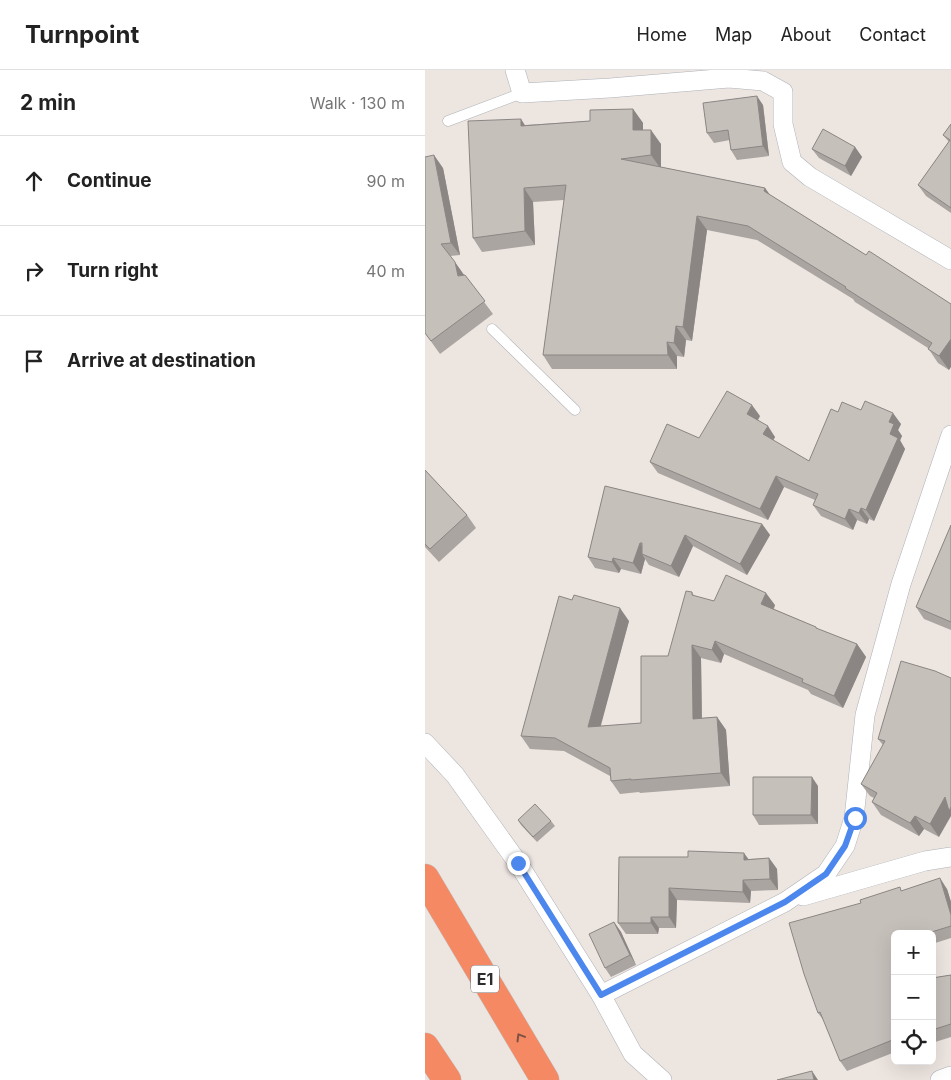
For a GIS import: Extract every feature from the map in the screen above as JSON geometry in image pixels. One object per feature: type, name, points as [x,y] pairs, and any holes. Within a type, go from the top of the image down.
[{"type":"highway","name":"E1","points":[[425,878],[545,1080]]},
{"type":"highway","points":[[425,1047],[447,1080]]},
{"type":"street","points":[[515,70],[522,93],[729,78],[763,81],[783,92],[783,124],[792,162],[810,177],[951,260]]},
{"type":"street","points":[[601,995],[785,902],[826,874],[845,846],[855,818],[865,715],[901,584],[951,435]]},
{"type":"street","points":[[425,743],[455,775],[518,863],[601,995],[633,1054],[662,1080]]},
{"type":"street","points":[[785,902],[925,861],[951,856]]},
{"type":"street","points":[[940,1080],[951,1076]]},
{"type":"lane","points":[[448,121],[522,93]]},
{"type":"lane","points":[[492,329],[575,410]]},
{"type":"building","points":[[757,96],[763,146],[731,150],[728,130],[707,133],[703,103]]},
{"type":"building","points":[[633,109],[633,130],[651,130],[651,155],[621,159],[765,188],[764,191],[866,255],[869,251],[951,304],[951,339],[939,356],[928,349],[932,343],[748,226],[697,216],[683,327],[676,326],[674,343],[667,342],[668,355],[543,355],[566,185],[524,188],[525,231],[473,238],[468,121],[521,119],[521,126],[590,121],[590,110]]},
{"type":"building","points":[[951,124],[951,208],[918,185],[950,140],[943,135]]},
{"type":"building","points":[[823,129],[855,147],[845,166],[812,149]]},
{"type":"building","points":[[434,155],[451,243],[441,244],[455,262],[458,276],[465,275],[485,301],[431,341],[425,333],[425,157]]},
{"type":"building","points":[[727,391],[752,405],[747,414],[768,426],[763,434],[809,461],[831,409],[838,412],[842,402],[861,410],[865,401],[893,413],[889,422],[894,424],[890,434],[898,438],[866,510],[861,508],[859,513],[849,509],[845,519],[813,505],[818,494],[776,476],[760,509],[650,462],[667,424],[699,438]]},
{"type":"building","points":[[425,470],[467,515],[430,549],[425,544]]},
{"type":"building","points":[[605,486],[762,524],[740,564],[685,535],[671,566],[642,554],[642,543],[640,543],[633,563],[613,558],[612,562],[588,557]]},
{"type":"building","points":[[951,525],[951,622],[916,607]]},
{"type":"building","points":[[726,575],[766,593],[761,604],[857,644],[834,696],[802,682],[803,679],[715,641],[712,650],[692,645],[693,719],[717,717],[721,773],[611,781],[610,768],[555,738],[521,736],[559,596],[572,600],[574,595],[620,608],[588,727],[641,723],[641,656],[668,656],[686,591],[692,592],[692,595],[714,601]]},
{"type":"building","points":[[901,661],[951,678],[951,807],[949,811],[945,797],[930,824],[915,816],[910,823],[872,802],[877,793],[861,784],[885,741],[878,739]]},
{"type":"building","points":[[753,777],[812,777],[811,815],[753,815]]},
{"type":"building","points":[[535,804],[551,821],[533,837],[518,820]]},
{"type":"building","points":[[688,851],[744,853],[744,860],[769,858],[770,879],[743,880],[743,892],[669,888],[669,917],[651,917],[651,923],[618,923],[619,857],[688,857]]},
{"type":"building","points":[[940,878],[951,915],[951,926],[936,931],[891,930],[891,1041],[840,1061],[820,1012],[818,1013],[789,923],[861,903],[860,900],[900,887],[901,891]]},
{"type":"building","points":[[614,922],[630,955],[605,968],[589,934]]},
{"type":"building","points":[[951,975],[951,1024],[936,1029],[936,1020],[936,977]]},
{"type":"building","points":[[812,1071],[814,1080],[777,1080]]},
{"type":"route","points":[[518,863],[601,995],[785,902],[826,874],[845,846],[855,818]]}]
